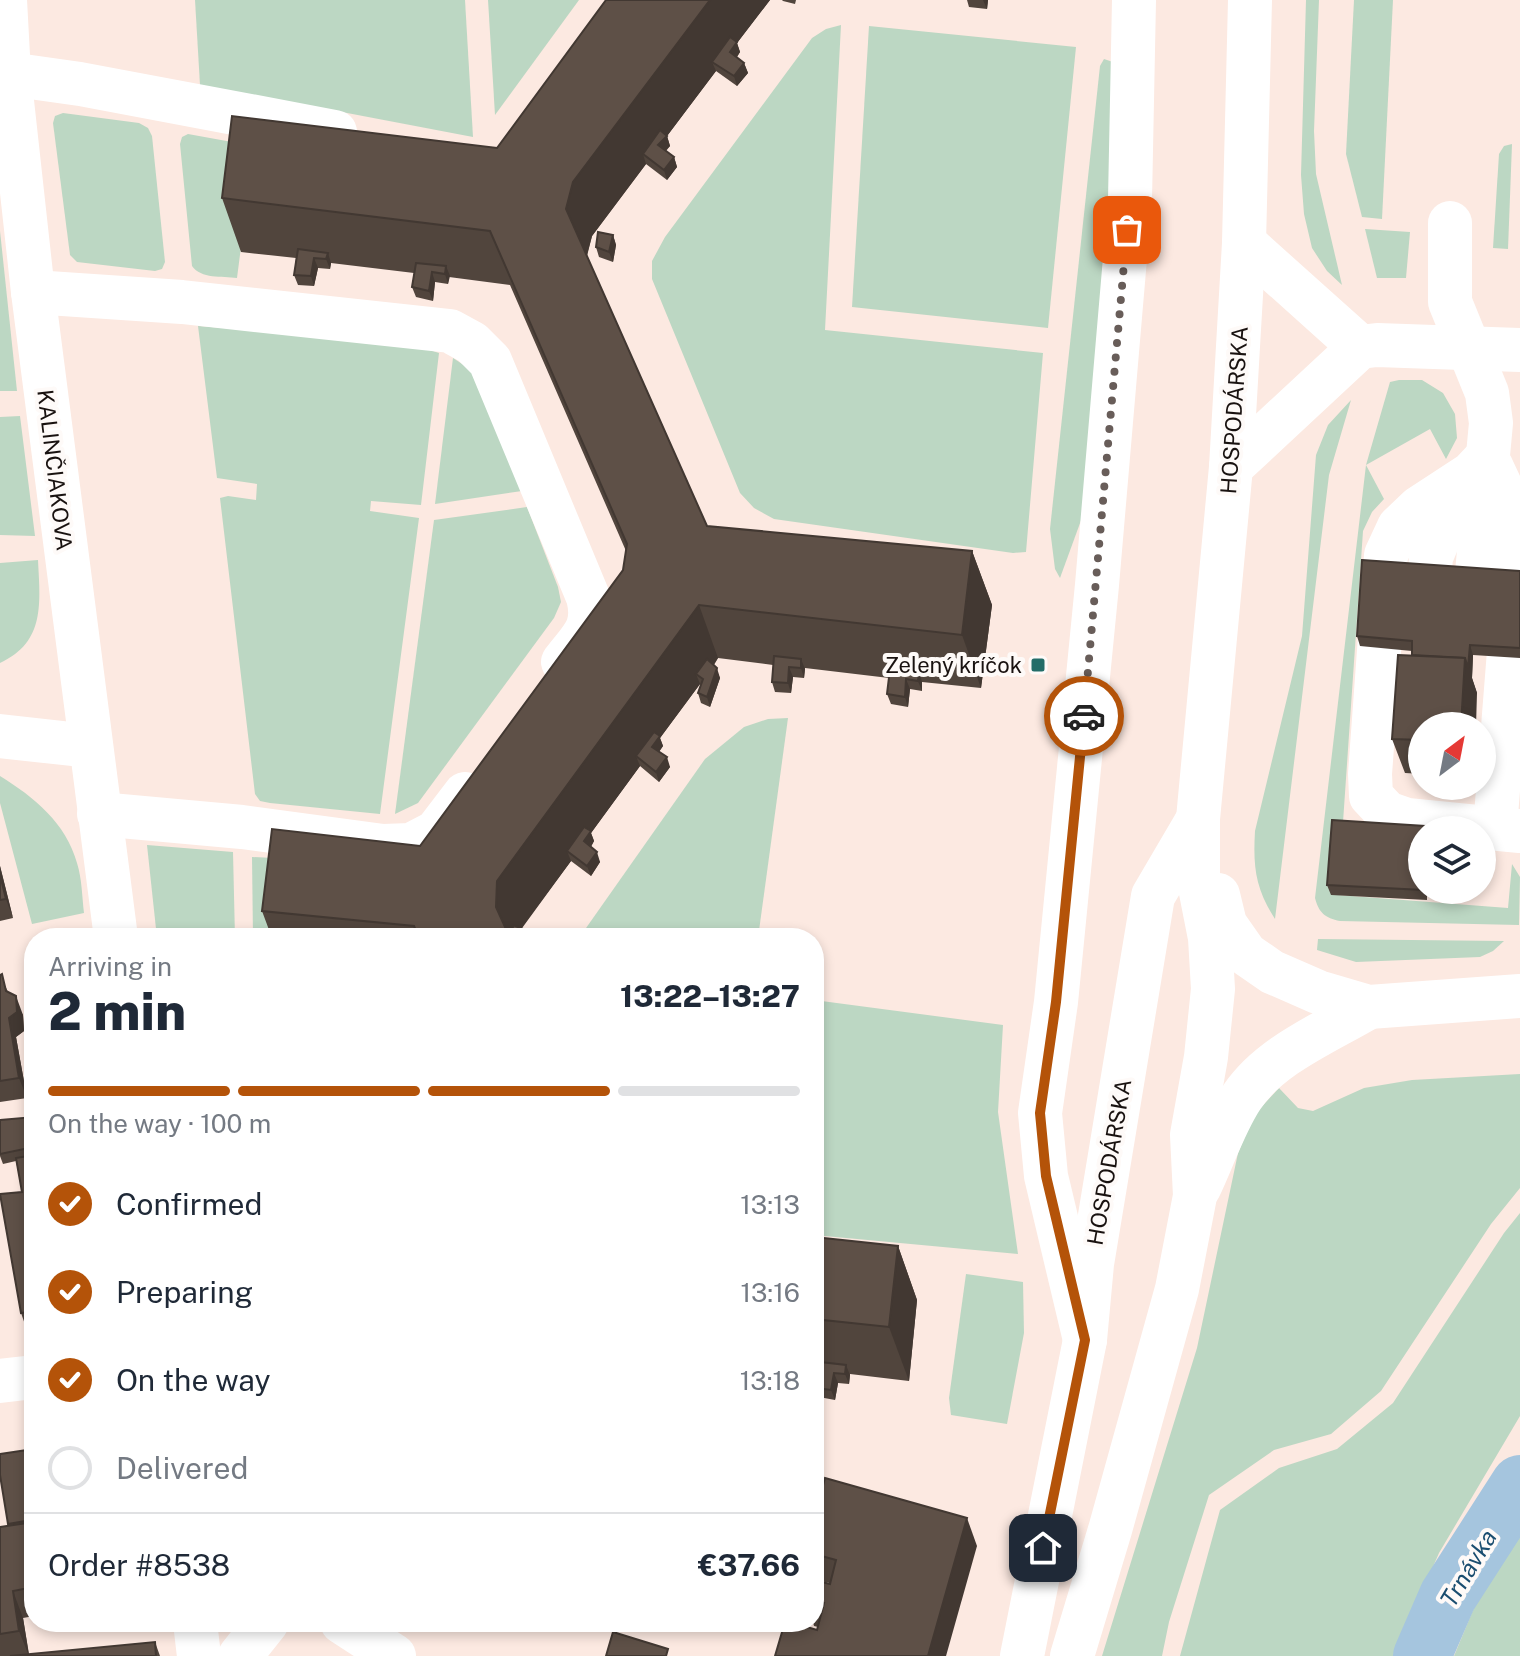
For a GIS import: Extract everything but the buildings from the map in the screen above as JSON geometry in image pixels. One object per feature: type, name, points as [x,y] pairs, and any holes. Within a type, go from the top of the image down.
[{"type":"street","name":"KALINČIAKOVA","points":[[5,0],[9,74],[33,292],[115,928]]},
{"type":"street","points":[[1085,1340],[1046,1176],[1040,1113],[1056,1002],[1096,599],[1130,200],[1134,0]]},
{"type":"street","name":"HOSPODÁRSKA","points":[[1072,1656],[1177,1289],[1195,1196],[1192,1135],[1208,1042],[1213,989],[1210,938],[1198,877],[1198,819],[1231,467],[1244,243],[1250,0]]},
{"type":"street","points":[[9,74],[379,140]]},
{"type":"street","points":[[1450,223],[1450,302],[1487,393],[1491,423],[1488,456],[1487,678],[1508,829],[1407,820],[1387,813],[1371,796],[1386,555],[1399,527],[1419,508],[1471,474],[1488,456]]},
{"type":"street","points":[[1244,243],[1360,347]]},
{"type":"street","points":[[33,292],[182,302],[450,331],[472,343],[490,361],[593,615],[586,631],[539,694]]},
{"type":"street","points":[[1231,467],[1360,347],[1520,350]]},
{"type":"street","points":[[1378,667],[1423,664],[1431,557],[1443,528],[1488,456]]},
{"type":"street","points":[[0,736],[90,746]]},
{"type":"street","points":[[99,814],[242,827],[383,846],[411,845],[436,832],[492,757]]},
{"type":"street","points":[[1198,819],[1225,924],[1246,954],[1272,972],[1318,992],[1369,1007],[1520,996]]},
{"type":"street","name":"HOSPODÁRSKA","points":[[1022,1656],[1085,1340],[1092,1264],[1153,896],[1198,819]]},
{"type":"street","name":"HOSPODÁRSKA","points":[[1195,1196],[1242,1097],[1258,1078],[1278,1061],[1369,1007]]},
{"type":"street","points":[[0,1381],[24,1378]]},
{"type":"street","points":[[196,1632],[199,1656]]},
{"type":"street","points":[[240,1656],[259,1632]]},
{"type":"street","points":[[357,1632],[394,1656]]},
{"type":"green space","points":[[195,0],[465,0],[473,137],[200,85]]},
{"type":"green space","points":[[488,0],[579,0],[495,115]]},
{"type":"green space","points":[[1306,0],[1319,0],[1314,131],[1316,174],[1342,285],[1327,271],[1312,248],[1304,214],[1301,175]]},
{"type":"green space","points":[[1354,0],[1393,0],[1382,219],[1362,217],[1346,154]]},
{"type":"green space","points":[[841,25],[825,330],[1043,353],[1026,552],[1013,553],[774,519],[754,508],[740,493],[652,279],[652,261],[665,237],[812,38],[826,29]]},
{"type":"green space","points":[[869,26],[1076,47],[1048,328],[852,307]]},
{"type":"green space","points":[[1104,59],[1113,62],[1113,133],[1087,504],[1060,578],[1055,569],[1050,529],[1100,66]]},
{"type":"green space","points":[[63,113],[139,123],[148,128],[152,136],[165,262],[162,269],[155,271],[77,262],[70,255],[53,123],[55,116]]},
{"type":"green space","points":[[188,134],[254,146],[237,278],[206,275],[192,266],[180,144],[182,137]]},
{"type":"green space","points":[[1512,144],[1508,249],[1493,248],[1499,154],[1504,146]]},
{"type":"green space","points":[[1365,229],[1410,232],[1406,278],[1377,278]]},
{"type":"green space","points":[[0,231],[17,391],[0,391]]},
{"type":"green space","points":[[198,326],[405,342],[439,353],[421,505],[371,501],[370,511],[419,518],[380,814],[270,803],[260,801],[255,794],[220,498],[228,496],[256,500],[257,484],[217,478]]},
{"type":"green space","points":[[453,358],[473,371],[522,491],[435,504]]},
{"type":"green space","points":[[1422,380],[1443,393],[1455,414],[1457,438],[1446,459],[1430,429],[1366,465],[1390,382]]},
{"type":"green space","points":[[1351,400],[1329,475],[1275,919],[1263,897],[1257,876],[1255,831],[1302,636],[1316,455],[1328,425]]},
{"type":"green space","points":[[20,416],[35,536],[0,535],[0,417]]},
{"type":"green space","points":[[1366,465],[1384,499],[1372,512],[1363,531],[1338,895],[1408,900],[1408,904],[1508,908],[1512,864],[1520,877],[1519,925],[1340,921],[1323,914],[1315,898]]},
{"type":"green space","points":[[527,507],[561,602],[554,618],[418,803],[395,814],[434,520]]},
{"type":"green space","points":[[38,560],[39,606],[33,632],[26,644],[0,663],[0,563]]},
{"type":"green space","points":[[788,718],[759,928],[586,928],[705,759],[744,727],[768,719]]},
{"type":"green space","points":[[0,776],[36,802],[65,835],[79,869],[84,913],[32,924],[0,803]]},
{"type":"green space","points":[[147,845],[233,852],[235,928],[156,928]]},
{"type":"green space","points":[[252,857],[293,859],[285,928],[253,928]]},
{"type":"green space","points":[[1318,939],[1504,941],[1480,957],[1356,962],[1317,950]]},
{"type":"green space","points":[[824,1001],[1003,1025],[998,1112],[1018,1254],[824,1236]]},
{"type":"green space","points":[[1520,1074],[1520,1188],[1491,1224],[1381,1391],[1331,1434],[1274,1450],[1209,1495],[1169,1622],[1162,1656],[1102,1656],[1197,1348],[1238,1153],[1254,1115],[1279,1088],[1298,1108],[1313,1111],[1364,1088],[1412,1080]]},
{"type":"green space","points":[[1520,1213],[1520,1416],[1439,1553],[1394,1656],[1180,1656],[1220,1510],[1279,1468],[1337,1449],[1393,1403]]},
{"type":"green space","points":[[966,1274],[1023,1282],[1024,1333],[1007,1424],[951,1415],[949,1398]]},
{"type":"green space","points":[[1520,1534],[1520,1656],[1454,1656],[1478,1598]]},
{"type":"waterway","name":"Trnávka","points":[[1422,1656],[1448,1596],[1520,1484]]},
{"type":"way so far","points":[[1084,716],[1127,230]]},
{"type":"place","name":"Zelený kríčok","points":[[1038,665]]},
{"type":"route","points":[[1043,1548],[1085,1340],[1046,1176],[1040,1113],[1056,1002],[1084,716]]}]
